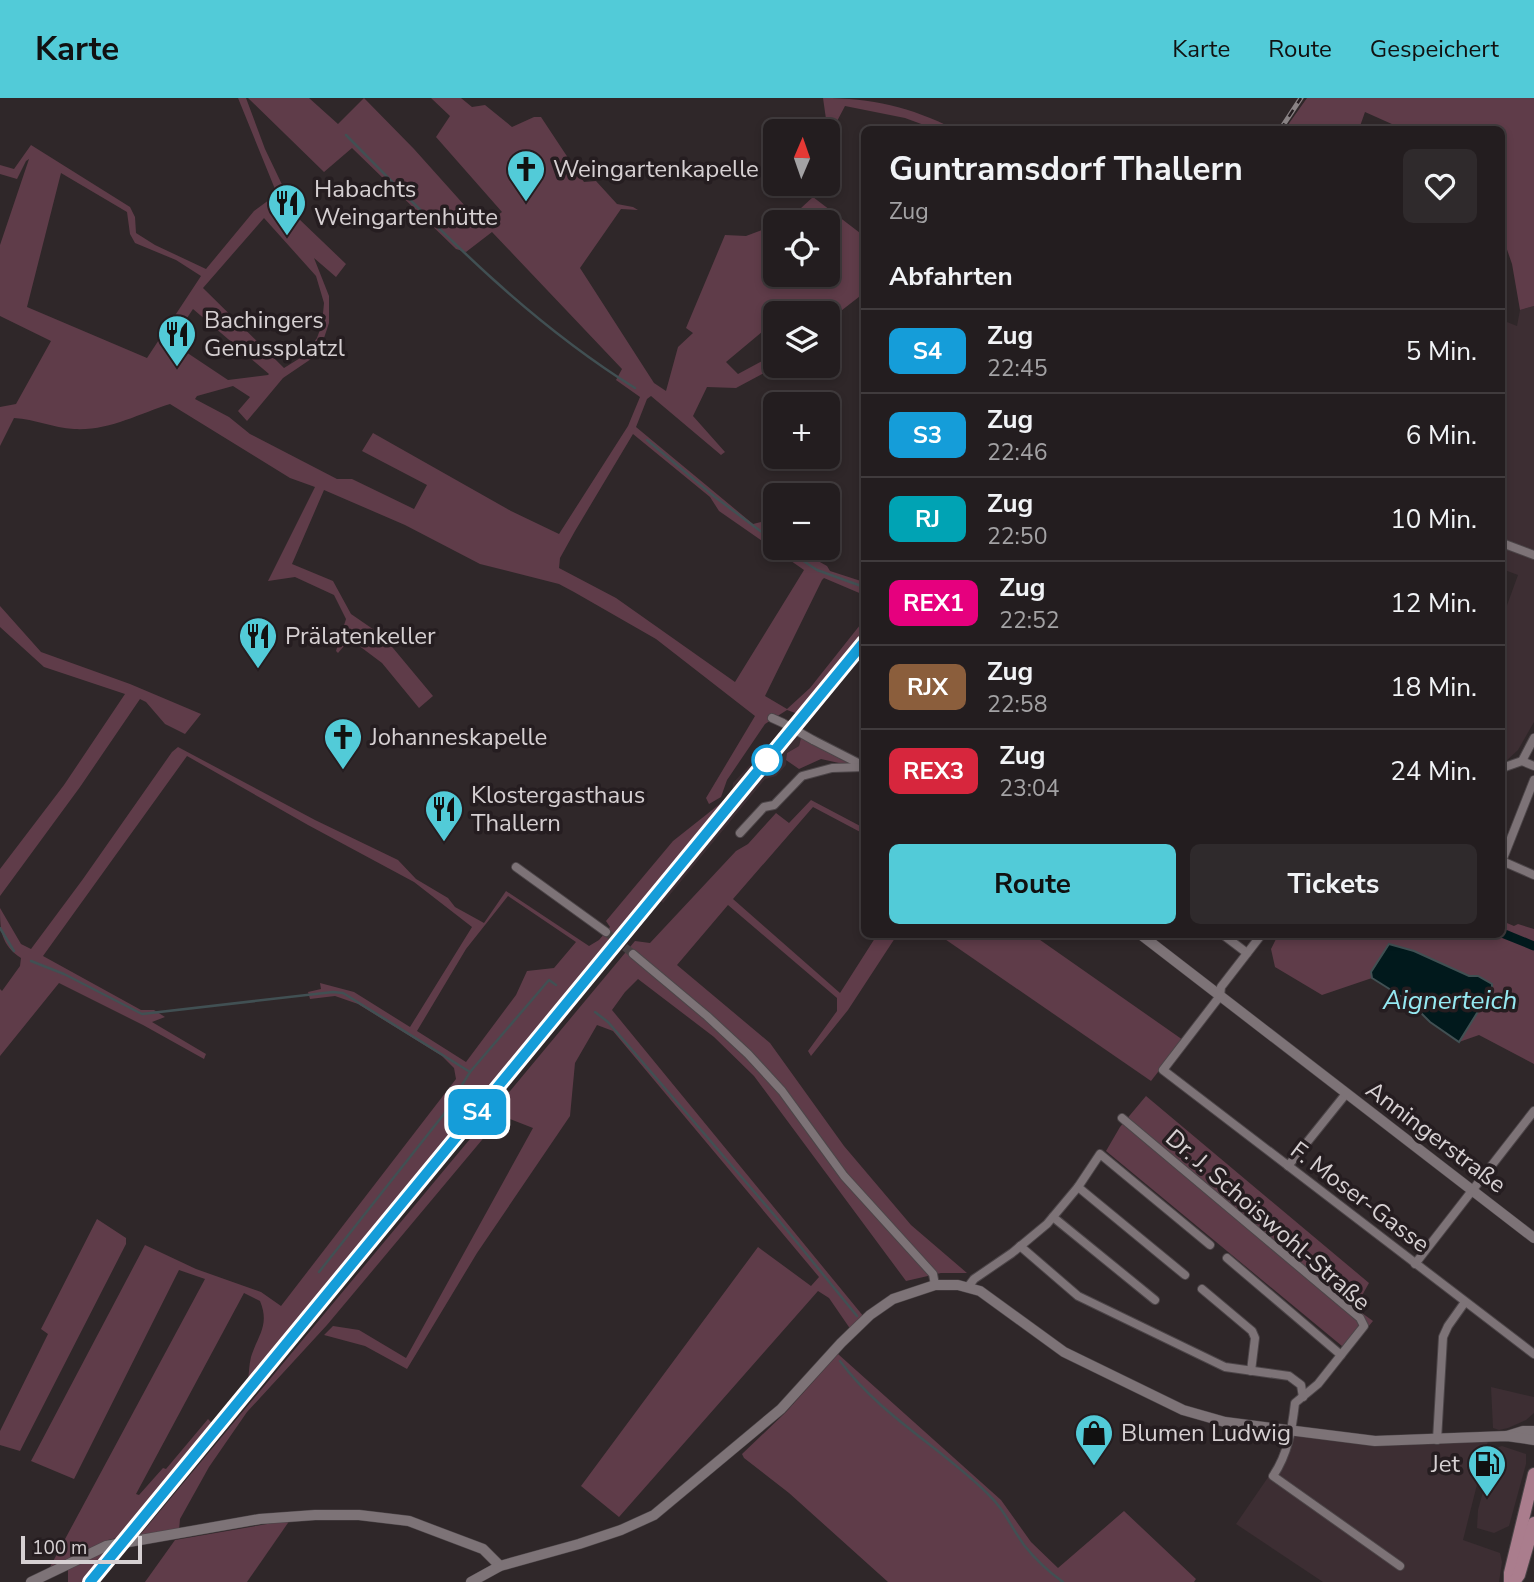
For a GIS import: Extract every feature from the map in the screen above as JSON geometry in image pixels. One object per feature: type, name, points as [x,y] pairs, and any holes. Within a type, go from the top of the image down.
[{"type":"main road","points":[[1512,1582],[1510,1573],[1534,1474]]},
{"type":"main road","points":[[1512,1582],[1518,1575],[1534,1523]]},
{"type":"street","points":[[1505,544],[1534,555]]},
{"type":"street","points":[[772,718],[861,765]]},
{"type":"street","points":[[1522,761],[1534,738]]},
{"type":"street","points":[[1505,767],[1522,761],[1534,766]]},
{"type":"street","points":[[740,832],[764,807],[774,804],[802,776],[832,768],[861,767]]},
{"type":"street","points":[[1505,853],[1534,780]]},
{"type":"street","points":[[1505,862],[1534,875]]},
{"type":"street","points":[[516,867],[606,932]]},
{"type":"street","name":"Anningerstraße","points":[[1145,938],[1345,1095],[1534,1238]]},
{"type":"street","points":[[1227,938],[1247,953]]},
{"type":"street","points":[[1220,996],[1221,987],[1259,938]]},
{"type":"street","points":[[633,954],[707,1016],[748,1054],[782,1091],[844,1176],[933,1275],[935,1285]]},
{"type":"street","name":"F. Moser-Gasse","points":[[1220,996],[1163,1070],[1534,1354]]},
{"type":"street","name":"Anningerstraße","points":[[1288,1166],[1345,1095]]},
{"type":"street","points":[[1415,1264],[1534,1111]]},
{"type":"street","name":"Dr. J. Schoiswohl-Straße","points":[[1122,1118],[1360,1318],[1364,1326],[1318,1384],[1295,1403],[1291,1432],[1281,1464],[1273,1476],[1400,1566]]},
{"type":"street","points":[[968,1287],[974,1279],[1020,1246],[1053,1217],[1100,1154],[1210,1245]]},
{"type":"street","points":[[1078,1186],[1185,1275]]},
{"type":"street","points":[[1053,1217],[1155,1300]]},
{"type":"street","points":[[1020,1246],[1078,1296],[1225,1367],[1289,1376],[1301,1385],[1303,1396]]},
{"type":"street","points":[[1227,1258],[1341,1355]]},
{"type":"street","points":[[471,1582],[500,1566],[579,1544],[654,1515],[781,1409],[870,1315],[893,1299],[935,1285],[968,1287],[990,1297],[1036,1334],[1064,1352],[1183,1410],[1225,1422],[1374,1441],[1507,1436],[1534,1440]]},
{"type":"street","points":[[1202,1289],[1252,1331],[1255,1338],[1251,1371]]},
{"type":"street","points":[[1437,1440],[1443,1337],[1465,1302]]},
{"type":"street","points":[[1507,1436],[1523,1430],[1534,1431]]},
{"type":"street","points":[[30,1582],[94,1550],[260,1519],[295,1516],[359,1515],[409,1521],[483,1549],[500,1566]]},
{"type":"shaded area","points":[[238,98],[246,98],[265,149],[298,218],[346,264],[336,277],[314,258],[329,296],[329,323],[324,338],[311,359],[283,378],[247,421],[238,411],[250,397],[233,386],[197,396],[195,399],[229,417],[250,434],[337,479],[352,479],[414,509],[427,485],[362,451],[373,433],[511,511],[559,534],[628,426],[640,397],[616,380],[622,369],[492,232],[466,252],[456,249],[352,148],[324,172],[248,98],[309,98],[338,124],[364,98],[483,226],[502,212],[436,137],[450,116],[431,98],[461,98],[472,107],[485,105],[512,127],[534,117],[541,117],[584,182],[596,181],[617,204],[638,210],[621,209],[580,268],[654,383],[666,391],[678,347],[693,333],[686,328],[725,235],[746,236],[763,230],[763,287],[840,287],[840,218],[861,234],[861,295],[840,312],[840,301],[763,301],[763,331],[726,362],[738,374],[763,360],[763,374],[736,388],[707,387],[693,416],[725,452],[721,455],[651,396],[647,399],[636,427],[753,524],[763,522],[763,542],[719,511],[710,497],[633,434],[560,558],[559,568],[616,598],[735,682],[804,570],[790,560],[816,560],[830,571],[861,581],[861,594],[824,578],[822,580],[765,696],[787,709],[810,688],[861,624],[861,635],[798,714],[787,710],[765,724],[727,780],[721,797],[709,804],[706,798],[755,716],[656,639],[559,584],[480,564],[405,525],[324,490],[292,564],[333,581],[351,614],[383,636],[433,696],[419,708],[382,663],[350,639],[338,653],[336,651],[346,619],[334,595],[295,577],[268,581],[315,487],[290,478],[170,404],[111,425],[87,429],[66,428],[14,418],[0,446],[0,407],[16,404],[51,341],[0,316],[0,245],[29,159],[17,179],[0,174],[0,165],[14,169],[31,145],[130,207],[135,217],[136,233],[206,269],[254,211],[277,194]],"holes":[[[61,173],[127,212],[130,234],[135,243],[176,260],[201,276],[147,358],[27,307]],[[264,218],[316,276],[324,303],[322,324],[317,338],[305,355],[284,368],[203,288]],[[193,309],[269,374],[228,380],[171,342]]]},
{"type":"shaded area","points":[[823,98],[890,105],[947,126],[927,126],[905,118],[845,106],[838,119],[826,119]]},
{"type":"shaded area","points":[[1307,98],[1534,98],[1534,306],[1520,310],[1512,264],[1505,244],[1505,126],[1396,126],[1365,112],[1360,126],[1287,126]]},
{"type":"shaded area","points":[[813,197],[830,210],[799,210]]},
{"type":"shaded area","points":[[1534,306],[1534,722],[1518,750],[1505,762],[1505,611],[1518,575],[1505,570],[1505,321],[1517,326],[1520,310]]},
{"type":"shaded area","points":[[0,606],[41,652],[130,684],[201,714],[185,734],[165,724],[146,702],[140,699],[0,896],[0,869],[64,785],[125,694],[44,667],[0,627]]},
{"type":"shaded area","points":[[785,730],[801,738],[799,746],[787,753],[786,765],[776,776],[765,779],[663,903],[651,893],[723,806],[721,803],[732,792],[733,783],[750,765],[753,768]]},
{"type":"shaded area","points":[[801,738],[848,765],[821,759],[799,769],[786,760],[787,753],[799,746]]},
{"type":"shaded area","points":[[178,747],[315,820],[398,860],[416,879],[448,898],[455,907],[484,923],[506,891],[589,946],[599,940],[610,927],[606,921],[673,841],[721,803],[723,806],[248,1381],[251,1357],[262,1330],[264,1317],[260,1301],[244,1293],[136,1494],[139,1495],[163,1468],[166,1469],[208,1419],[214,1425],[122,1537],[108,1540],[50,1567],[205,1279],[179,1270],[74,1479],[31,1461],[145,1245],[196,1269],[261,1292],[281,1306],[456,1079],[454,1068],[442,1056],[358,1004],[335,996],[310,999],[308,992],[321,989],[320,983],[354,992],[410,1027],[472,927],[414,882],[187,756],[43,956],[141,1010],[154,1010],[165,1017],[152,1022],[206,1054],[204,1059],[59,983],[0,1056],[0,989],[2,991],[20,966],[21,958],[9,948],[3,936],[0,908],[21,944],[31,949]],"holes":[[[508,896],[576,942],[554,968],[527,971],[516,995],[466,1062],[417,1031],[466,949]]]},
{"type":"shaded area","points":[[811,800],[861,826],[861,832],[813,807],[733,899],[840,993],[875,938],[895,938],[848,1010],[811,1056],[808,1051],[837,1011],[837,998],[728,905],[677,965],[770,1043],[844,1146],[911,1225],[967,1273],[941,1273],[906,1281],[754,1076],[714,1037],[638,979],[612,1010],[864,1317],[851,1330],[829,1298],[818,1291],[619,1517],[581,1486],[758,1247],[811,1286],[819,1277],[613,1031],[597,1025],[575,1063],[570,1116],[477,1253],[407,1369],[365,1346],[324,1335],[333,1326],[359,1330],[406,1358],[533,1128],[502,1116],[327,1325],[247,1412],[209,1467],[180,1519],[179,1530],[140,1535],[635,941],[650,943],[736,851],[748,844],[776,813],[789,823]]},
{"type":"shaded area","points":[[1505,922],[1534,929],[1534,1064],[1479,1035],[1459,1042],[1492,989],[1478,976],[1469,976],[1414,951],[1371,972],[1372,978],[1322,995],[1275,967],[1271,949],[1276,938],[1505,938]]},
{"type":"shaded area","points":[[943,938],[1037,938],[1183,1040],[1151,1081]]},
{"type":"shaded area","points":[[1146,1096],[1369,1283],[1355,1308],[1373,1321],[1348,1351],[1106,1151],[1120,1127]]},
{"type":"shaded area","points":[[97,1219],[126,1238],[126,1244],[20,1451],[0,1445],[0,1431],[48,1334],[41,1329]]},
{"type":"shaded area","points":[[838,1354],[1001,1500],[1031,1542],[1058,1568],[1124,1511],[1196,1579],[1194,1582],[888,1582],[742,1454],[786,1412]]},
{"type":"shaded area","points":[[1491,1387],[1534,1397],[1534,1413],[1508,1428],[1493,1428]]},
{"type":"shaded area","points":[[1298,1434],[1373,1443],[1488,1441],[1463,1540],[1500,1553],[1502,1562],[1499,1582],[1323,1582],[1236,1524],[1275,1467],[1284,1439]]},
{"type":"shaded area","points":[[1502,1446],[1526,1454],[1526,1464],[1509,1526],[1494,1533],[1477,1528],[1478,1510],[1495,1448]]},
{"type":"shaded area","points":[[290,1520],[247,1582],[145,1582],[175,1540]]},
{"type":"shaded area","points":[[111,1551],[86,1582],[68,1582],[68,1569]]},
{"type":"water","name":"Aignerteich","points":[[1389,944],[1414,951],[1492,984],[1492,989],[1459,1042],[1430,1022],[1410,1002],[1372,978],[1371,972]]},
{"type":"waterway","points":[[346,135],[448,237],[519,302],[594,361],[635,388]]},
{"type":"waterway","points":[[647,440],[763,533]]},
{"type":"waterway","points":[[802,560],[817,570],[861,586]]},
{"type":"waterway","points":[[0,928],[14,951]]},
{"type":"waterway","points":[[1505,934],[1534,946]]},
{"type":"waterway","points":[[31,961],[64,974],[142,1014],[343,993],[470,1072]]},
{"type":"waterway","points":[[319,1272],[444,1114],[470,1072],[549,980],[556,985]]},
{"type":"waterway","points":[[595,1012],[608,1022],[782,1224],[857,1316]]},
{"type":"waterway","points":[[840,1361],[873,1398],[987,1493],[999,1506],[1028,1550],[1063,1582]]},
{"type":"tunnel","points":[[606,932],[633,954]]},
{"type":"railway","points":[[1283,126],[1301,98]]},
{"type":"railway","points":[[90,1582],[861,646]]},
{"type":"train","name":"S4","points":[[90,1582],[861,646]]},
{"type":"place","name":"Weingartenkapelle","points":[[526,203]]},
{"type":"place","name":"Habachts Weingartenhütte","points":[[287,237]]},
{"type":"place","name":"Bachingers Genussplatzl","points":[[177,368]]},
{"type":"place","name":"Prälatenkeller","points":[[258,670]]},
{"type":"place","name":"Johanneskapelle","points":[[343,771]]},
{"type":"place","name":"Klostergasthaus Thallern","points":[[444,843]]},
{"type":"place","name":"Blumen Ludwig","points":[[1094,1467]]},
{"type":"place","name":"Jet","points":[[1487,1498]]}]
